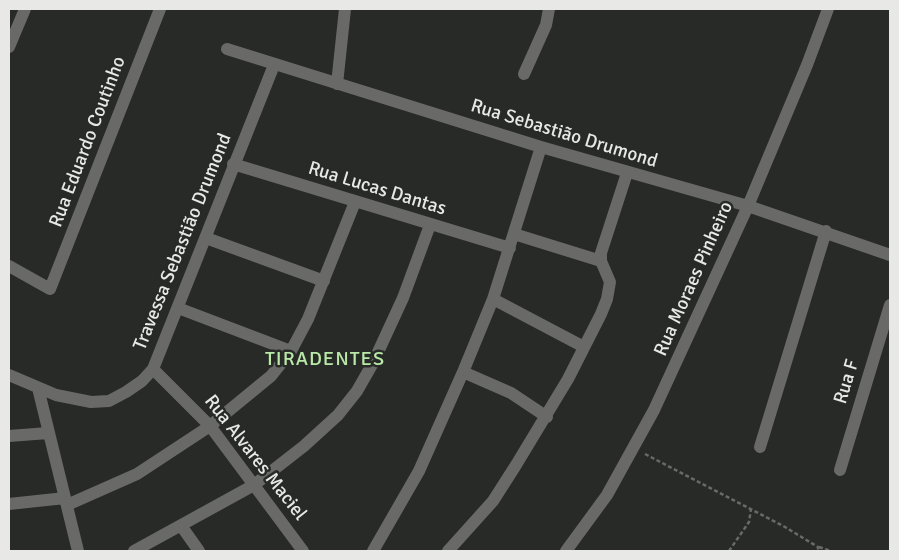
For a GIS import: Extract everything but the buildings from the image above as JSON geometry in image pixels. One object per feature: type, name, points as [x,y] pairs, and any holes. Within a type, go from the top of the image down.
[{"type":"street","points":[[9,47],[26,9]]},
{"type":"street","name":"Rua Eduardo Coutinho","points":[[9,266],[50,290],[160,9]]},
{"type":"street","points":[[337,84],[345,9]]},
{"type":"street","points":[[524,74],[546,25],[549,9]]},
{"type":"street","name":"Rua Moraes Pinheiro","points":[[566,551],[607,496],[634,449],[748,206],[807,65],[828,9]]},
{"type":"street","name":"Rua Sebastião Drumond","points":[[227,49],[541,147],[748,206],[826,231],[890,255]]},
{"type":"street","name":"Travessa Sebastião Drumond","points":[[9,375],[75,401],[91,402],[109,401],[142,381],[153,368],[274,65]]},
{"type":"street","points":[[373,551],[419,471],[463,372],[493,299],[541,147]]},
{"type":"street","name":"Rua Lucas Dantas","points":[[233,164],[510,248]]},
{"type":"street","points":[[448,551],[493,501],[547,417],[584,347],[609,292],[610,282],[601,261],[606,234],[627,172]]},
{"type":"street","points":[[9,504],[66,501],[137,474],[210,426],[271,376],[291,351],[324,281],[355,202]]},
{"type":"street","points":[[134,551],[182,527],[254,485],[304,446],[338,415],[356,391],[387,334],[416,266],[430,225]]},
{"type":"street","points":[[760,447],[826,231]]},
{"type":"street","points":[[514,234],[601,261]]},
{"type":"street","points":[[206,238],[324,281]]},
{"type":"street","points":[[493,299],[584,347]]},
{"type":"street","name":"Rua F","points":[[840,470],[890,305]]},
{"type":"street","points":[[178,308],[291,351]]},
{"type":"street","name":"Rua Alvares Maciel","points":[[153,368],[210,426],[303,551]]},
{"type":"street","points":[[463,372],[511,393],[547,417]]},
{"type":"street","points":[[38,388],[78,551]]},
{"type":"street","points":[[9,436],[48,433]]},
{"type":"street","points":[[182,527],[199,551]]},
{"type":"path","points":[[634,449],[818,547],[831,551]]},
{"type":"path","points":[[729,551],[749,522],[751,510]]},
{"type":"district","name":"TIRADENTES","points":[[325,360]]}]
